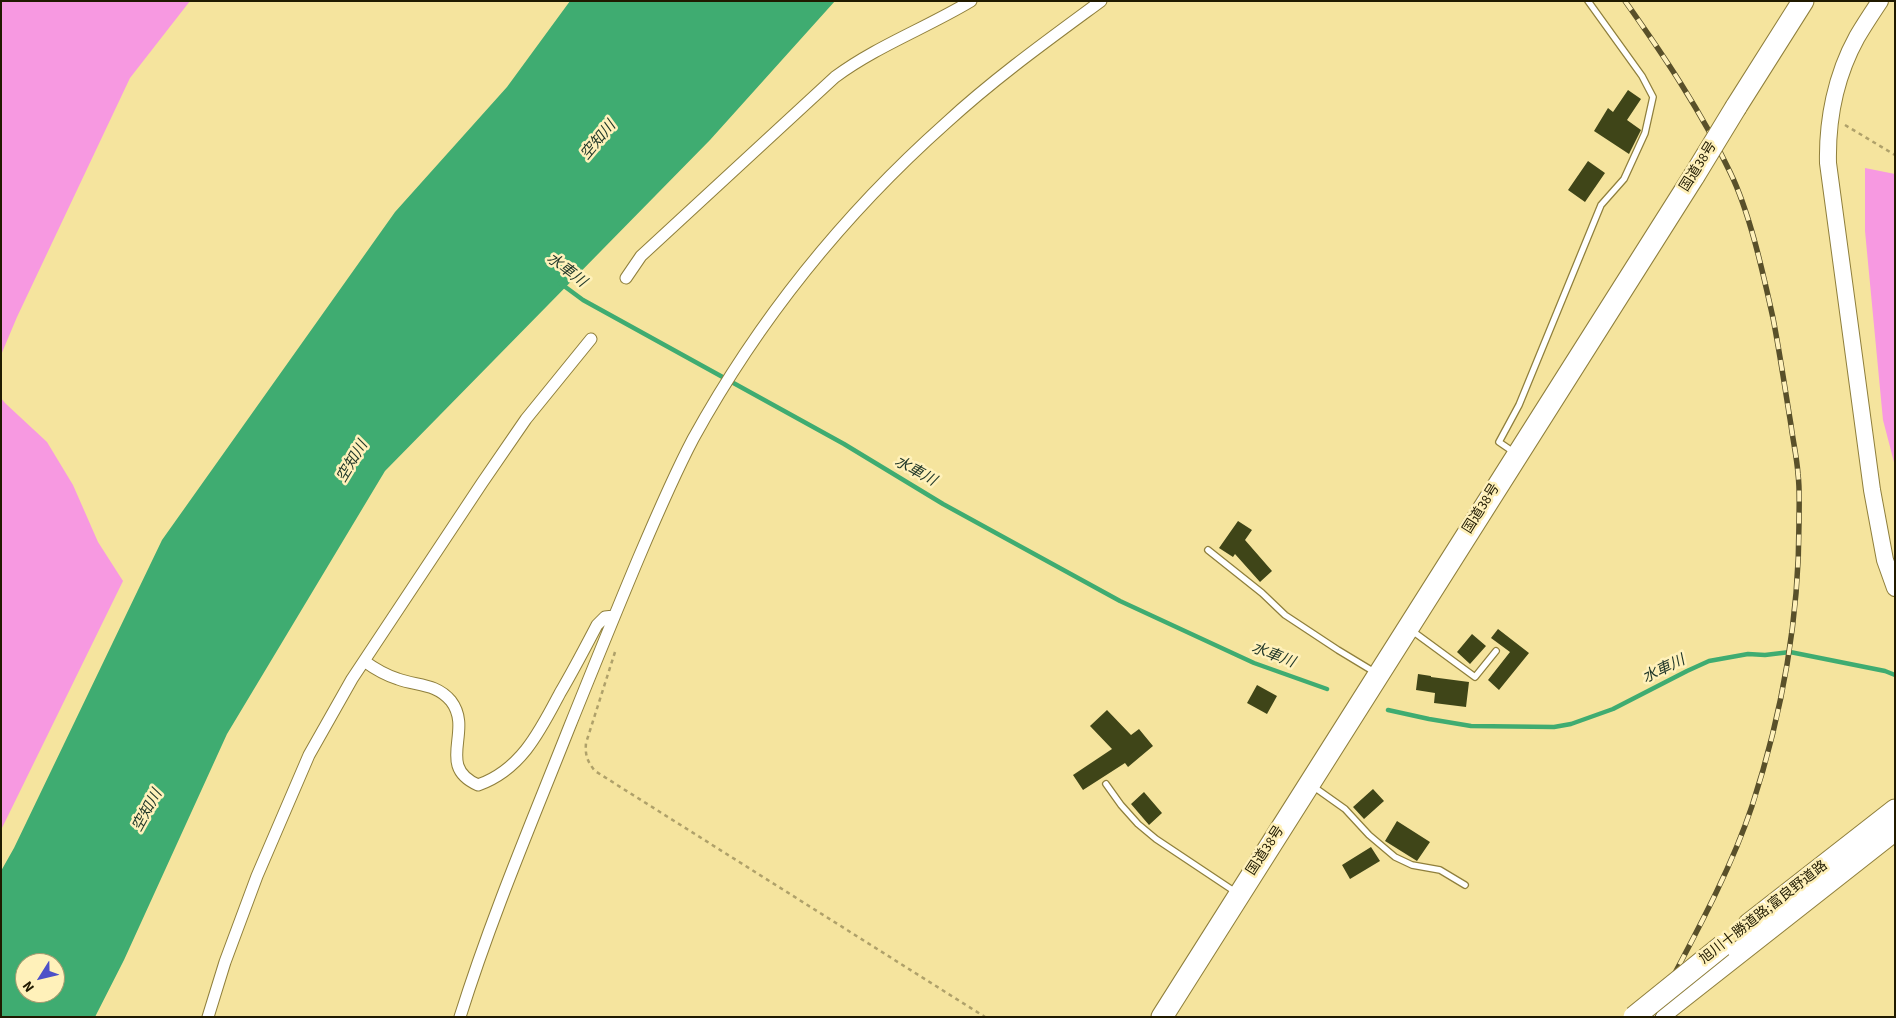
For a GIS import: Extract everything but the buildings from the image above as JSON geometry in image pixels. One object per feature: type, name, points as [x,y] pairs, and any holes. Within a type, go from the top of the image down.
[{"type":"highway","name":"国道38号","points":[[1162,1017],[1803,1]]},
{"type":"highway","name":"旭川十勝道路;富良野道路","points":[[1657,1017],[1726,951],[1895,810]]},
{"type":"highway","name":"旭川十勝道路;富良野道路","points":[[1634,1017],[1895,830]]},
{"type":"street","points":[[626,278],[641,256],[835,77],[862,59],[971,1]]},
{"type":"street","points":[[460,1017],[484,943],[510,874],[614,616],[650,530],[692,442],[717,398],[770,318],[798,280],[881,186],[946,122],[1019,61],[1101,1]]},
{"type":"street","points":[[1880,1],[1846,60],[1831,116],[1828,136],[1831,196],[1876,515],[1885,560],[1895,588]]},
{"type":"street","points":[[208,1017],[224,962],[257,876],[306,763],[364,661],[526,418],[591,339]]},
{"type":"street","points":[[364,661],[377,671],[400,680],[423,683],[439,690],[450,700],[458,714],[459,738],[456,758],[458,769],[465,780],[478,785],[492,780],[515,763],[536,737],[597,626],[606,617],[614,616]]},
{"type":"lane","points":[[1517,454],[1499,442],[1519,405],[1601,206],[1624,178],[1646,133],[1653,97],[1642,76],[1588,1]]},
{"type":"lane","points":[[1208,550],[1262,593],[1285,615],[1378,674]]},
{"type":"lane","points":[[1408,627],[1475,677],[1496,651]]},
{"type":"lane","points":[[1106,784],[1138,824],[1156,839],[1239,894]]},
{"type":"lane","points":[[1310,784],[1345,809],[1369,835],[1395,857],[1412,865],[1440,870],[1465,885]]},
{"type":"path","points":[[1831,116],[1895,155]]},
{"type":"path","points":[[616,649],[586,742],[585,754],[588,763],[595,771],[984,1017]]},
{"type":"shaded area","points":[[1,1],[190,1],[130,78],[17,317],[1,355]]},
{"type":"shaded area","points":[[1865,168],[1895,174],[1895,466],[1883,420],[1865,231]]},
{"type":"shaded area","points":[[1,398],[47,442],[73,485],[98,542],[123,581],[1,830]]},
{"type":"water","name":"空知川","points":[[570,1],[835,1],[710,140],[385,471],[227,734],[124,960],[95,1017],[1,1017],[1,871],[14,848],[162,540],[395,212],[507,87]]},
{"type":"waterway","name":"水車川","points":[[560,283],[583,300],[844,444],[943,504],[1120,601],[1254,663],[1327,689]]},
{"type":"waterway","name":"水車川","points":[[1388,710],[1471,726],[1554,727],[1571,724],[1613,709],[1709,661],[1748,654],[1765,655],[1790,652],[1885,671],[1895,675]]},
{"type":"railway","points":[[1625,1],[1668,63],[1719,149],[1744,206],[1773,318],[1799,480],[1798,559],[1792,630],[1780,701],[1763,771],[1731,860],[1652,1017]]}]
